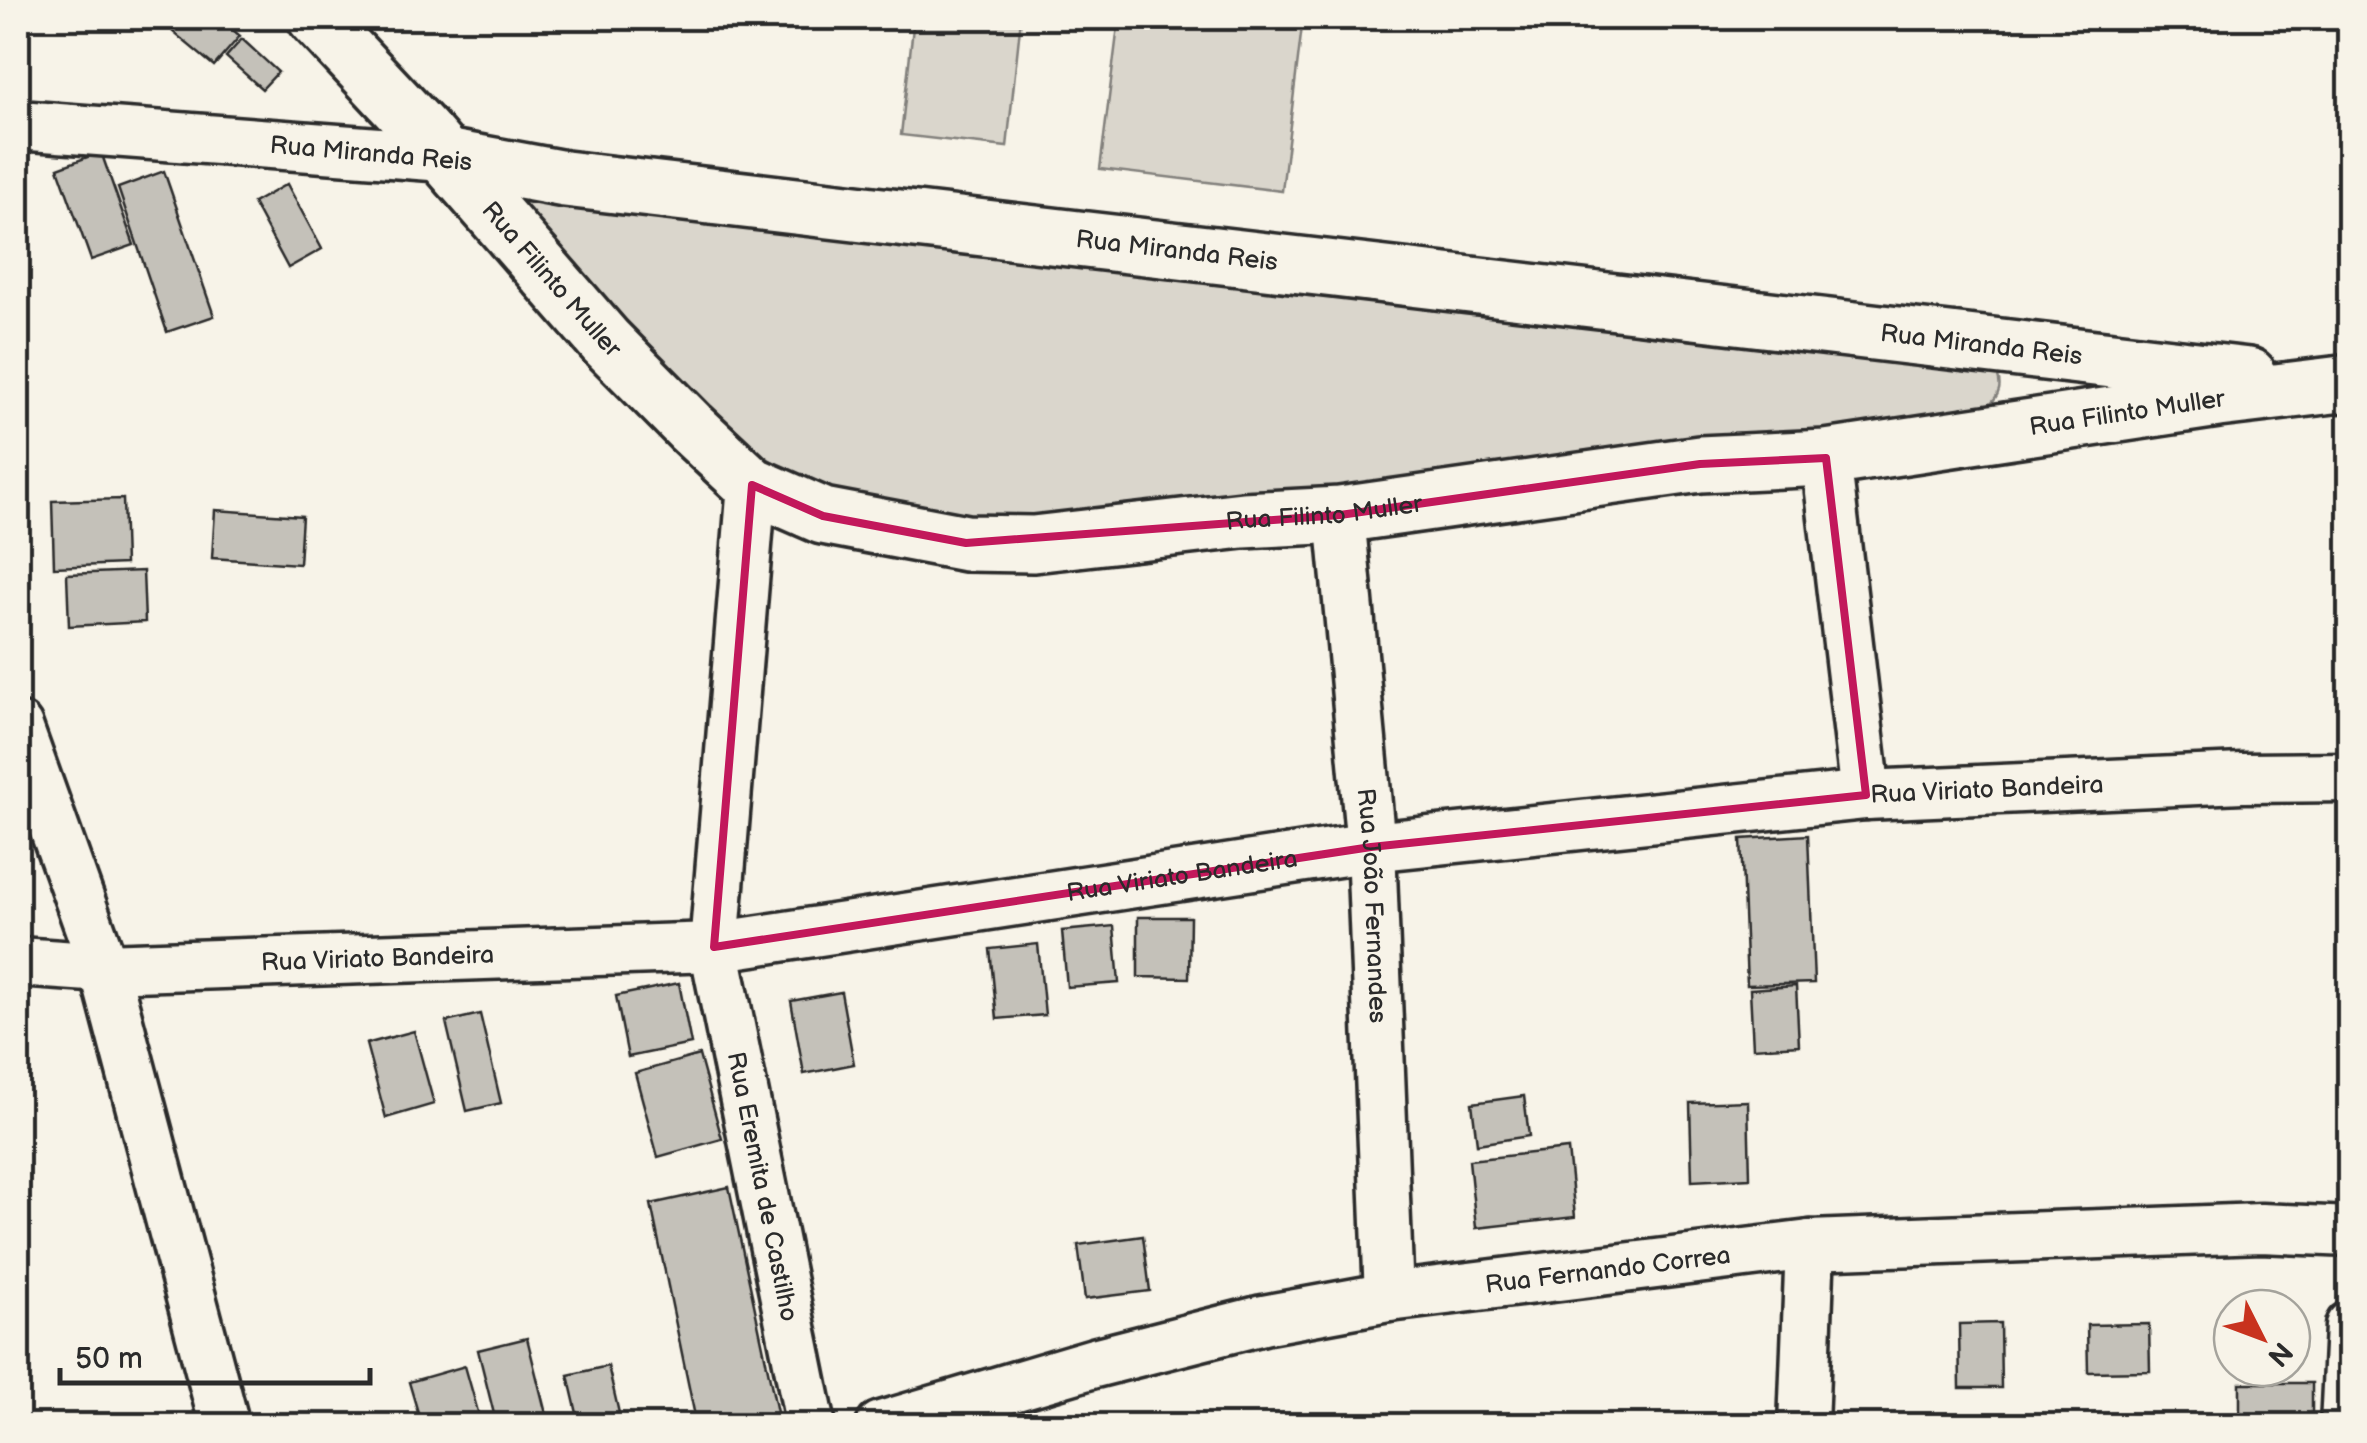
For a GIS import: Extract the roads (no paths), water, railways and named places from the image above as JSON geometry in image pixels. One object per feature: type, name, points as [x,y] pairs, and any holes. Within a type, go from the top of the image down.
[{"type":"street","name":"Rua Filinto Muller","points":[[316,18],[445,157],[605,341],[752,485],[823,516],[966,543],[1033,544],[1243,520],[1340,515],[1700,464],[1826,458],[2341,384]]},
{"type":"street","name":"Rua Miranda Reis","points":[[18,124],[445,157],[585,181],[2341,384]]},
{"type":"street","points":[[1826,458],[1866,795]]},
{"type":"street","name":"Rua Eremita de Castilho","points":[[752,485],[714,947],[810,1426]]},
{"type":"street","name":"Rua João Fernandes","points":[[1340,515],[1371,847],[1389,1298]]},
{"type":"street","points":[[18,727],[104,968],[225,1426]]},
{"type":"street","name":"Rua Viriato Bandeira","points":[[18,962],[104,968],[714,947],[1371,847],[1866,795],[2242,778],[2350,777]]},
{"type":"street","name":"Rua Fernando Correa","points":[[881,1426],[1225,1329],[1389,1298],[1810,1245],[2262,1228],[2350,1232]]},
{"type":"street","points":[[1803,1426],[1810,1245]]},
{"type":"street","points":[[2345,1426],[2350,1326]]}]
